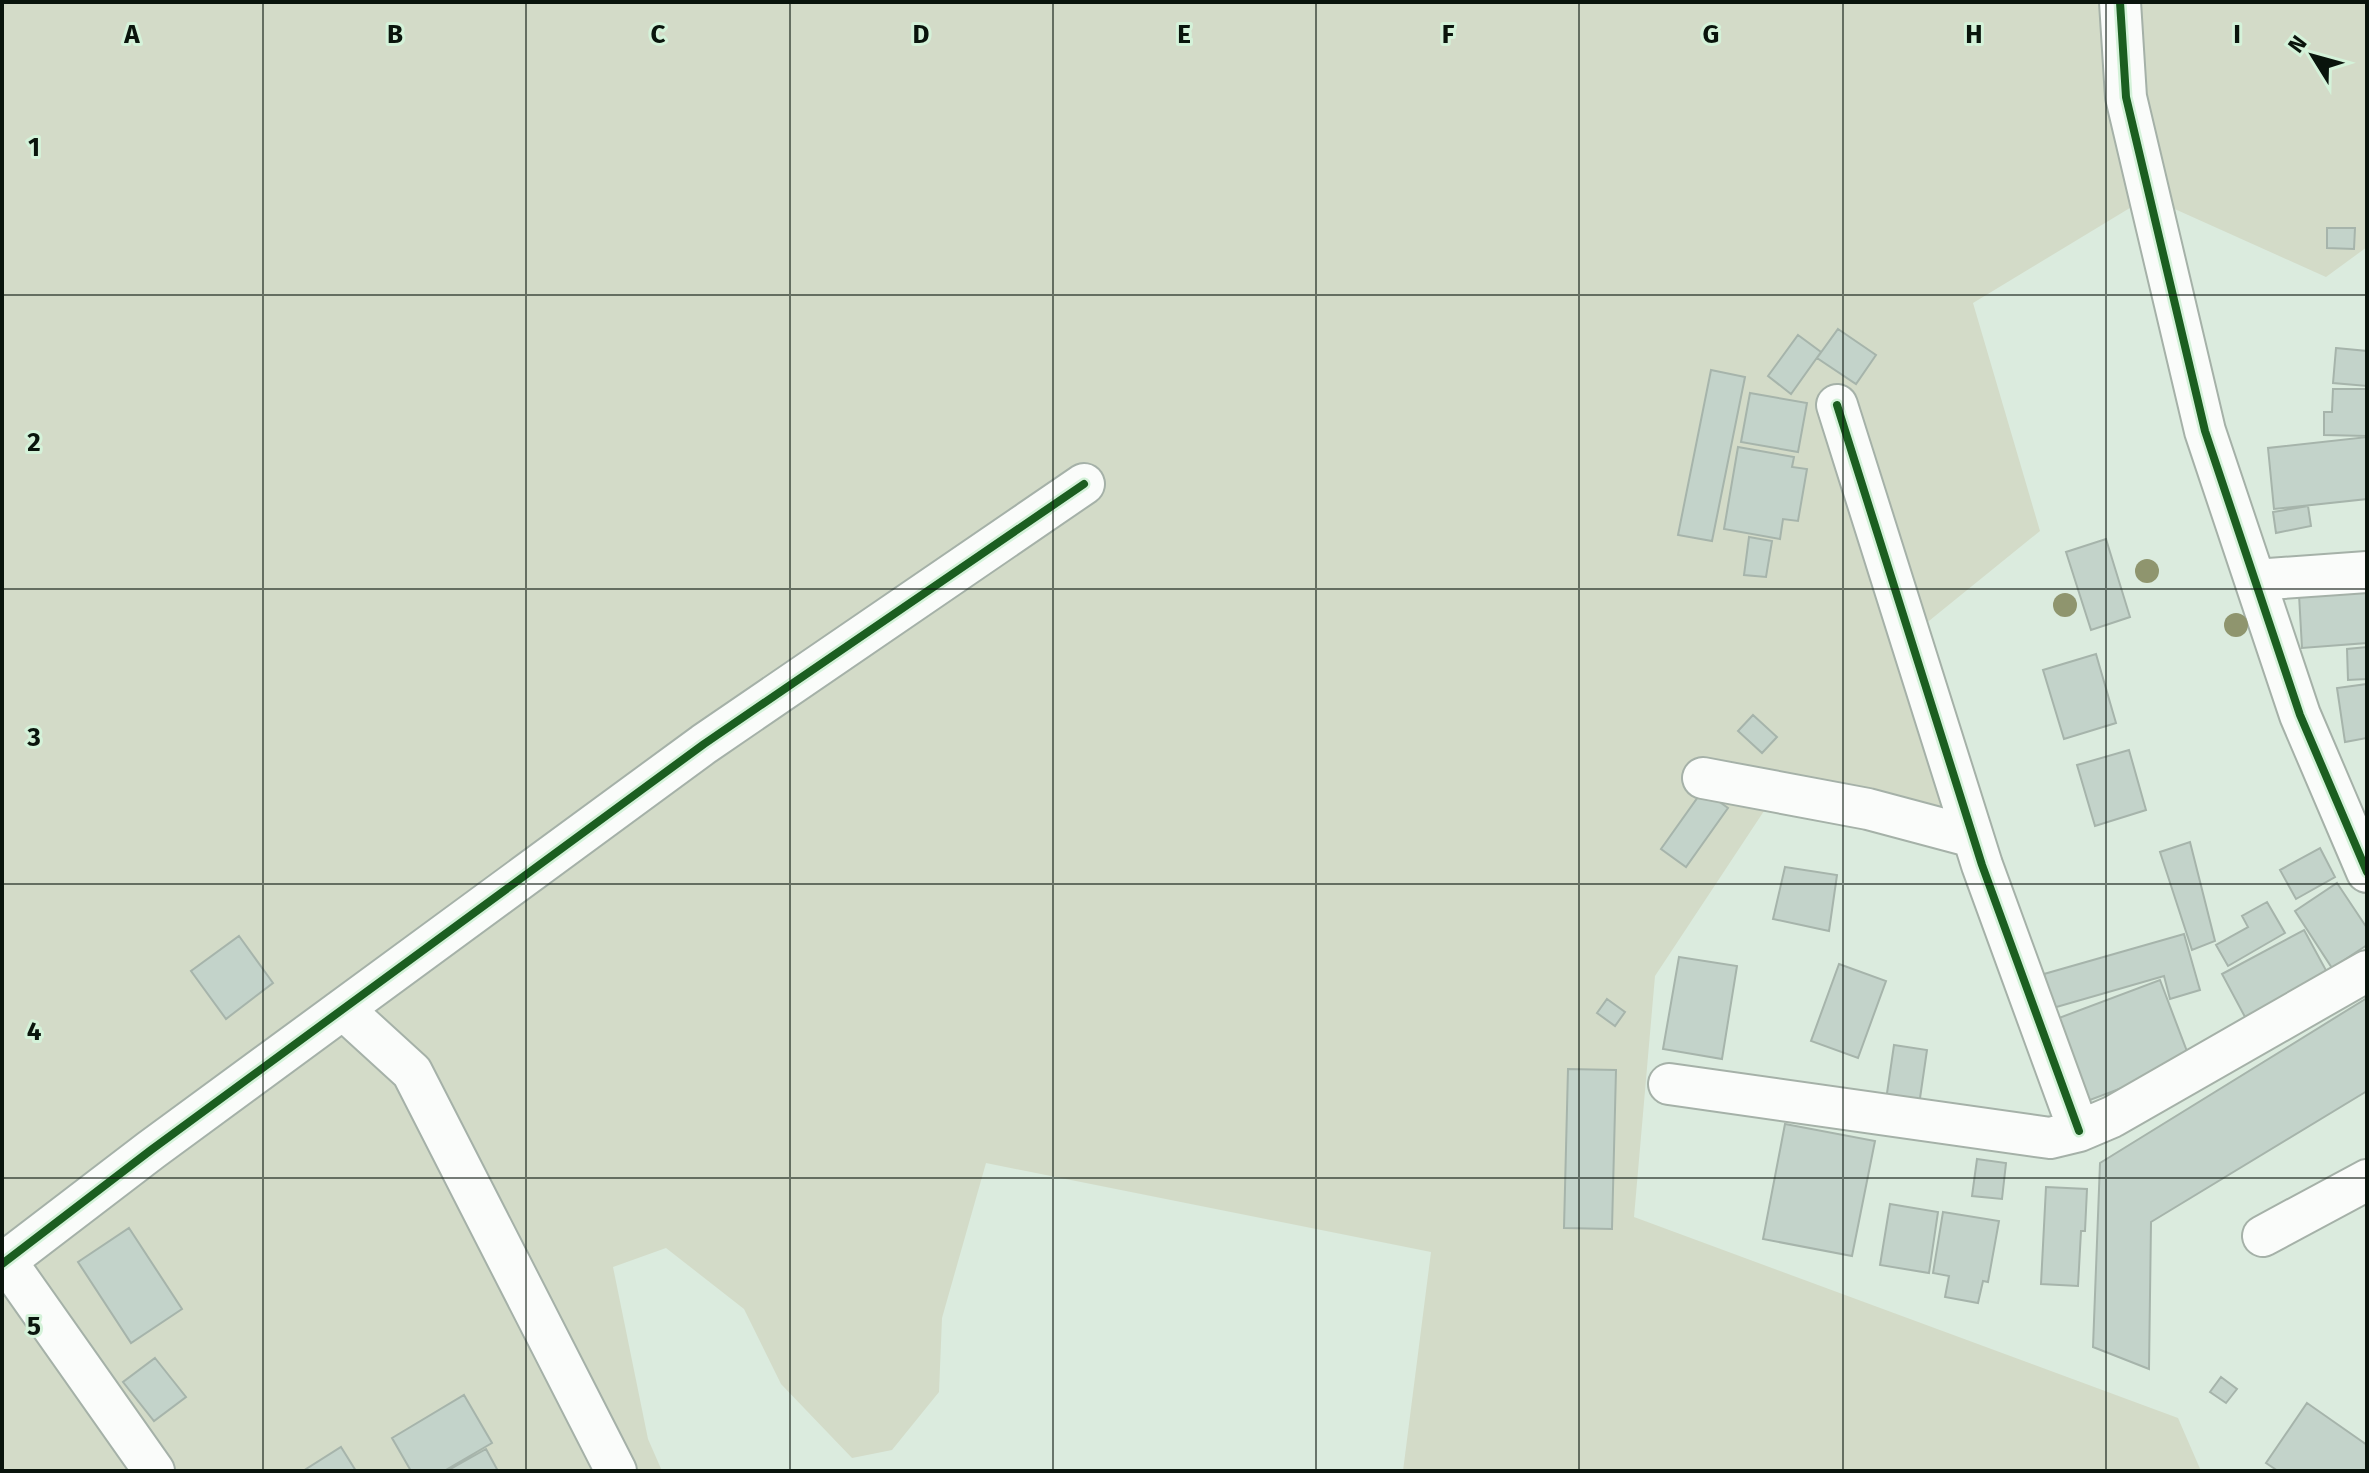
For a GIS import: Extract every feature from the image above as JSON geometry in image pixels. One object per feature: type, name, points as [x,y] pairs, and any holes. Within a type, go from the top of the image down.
[{"type":"street","points":[[2120,2],[2126,97],[2205,431],[2300,715],[2367,872]]},
{"type":"street","points":[[1837,405],[1973,837],[2079,1131]]},
{"type":"street","points":[[154,1471],[4,1263],[704,744],[1084,484]]},
{"type":"street","points":[[2255,580],[2367,572]]},
{"type":"street","points":[[1703,778],[1868,809],[1973,837]]},
{"type":"street","points":[[1669,1084],[2050,1138],[2079,1131],[2112,1117],[2367,971]]},
{"type":"street","points":[[343,1009],[412,1072],[616,1471]]},
{"type":"street","points":[[2263,1236],[2367,1180]]},
{"type":"green space","points":[[2,2],[2367,2],[2367,247],[2326,277],[2148,197],[1973,303],[2040,531],[1903,642],[1969,816],[1789,773],[1655,976],[1634,1217],[2178,1418],[2201,1471],[1403,1471],[1431,1252],[986,1163],[942,1318],[939,1392],[892,1450],[852,1458],[781,1384],[744,1309],[666,1248],[613,1267],[648,1439],[662,1471],[2,1471]]},
{"type":"building","points":[[2327,228],[2355,228],[2354,249],[2327,248]]},
{"type":"building","points":[[1838,329],[1876,355],[1856,384],[1817,358]]},
{"type":"building","points":[[1798,335],[1821,352],[1791,394],[1768,376]]},
{"type":"building","points":[[2336,348],[2367,351],[2367,386],[2333,383]]},
{"type":"building","points":[[1711,370],[1745,377],[1712,541],[1678,535]]},
{"type":"building","points":[[2333,389],[2367,389],[2367,436],[2324,435],[2324,412],[2332,412]]},
{"type":"building","points":[[1750,393],[1807,403],[1798,452],[1741,442]]},
{"type":"building","points":[[2367,437],[2367,499],[2274,509],[2268,448]]},
{"type":"building","points":[[1738,447],[1794,457],[1792,467],[1807,469],[1798,521],[1783,519],[1780,539],[1724,529]]},
{"type":"building","points":[[2308,506],[2311,526],[2276,533],[2273,512]]},
{"type":"building","points":[[1749,537],[1772,541],[1766,577],[1744,575]]},
{"type":"building","points":[[2106,539],[2130,617],[2091,630],[2066,552]]},
{"type":"building","points":[[2367,590],[2367,643],[2302,648],[2299,595]]},
{"type":"building","points":[[2367,647],[2367,679],[2348,680],[2347,649]]},
{"type":"building","points":[[2096,654],[2116,723],[2064,739],[2043,670]]},
{"type":"building","points":[[2367,684],[2367,738],[2345,742],[2337,688]]},
{"type":"building","points":[[1753,715],[1777,737],[1762,753],[1738,731]]},
{"type":"building","points":[[2129,750],[2146,810],[2095,826],[2077,765]]},
{"type":"building","points":[[1703,790],[1728,808],[1686,867],[1661,849]]},
{"type":"building","points":[[2190,842],[2215,941],[2192,950],[2160,852]]},
{"type":"building","points":[[2320,848],[2335,877],[2296,899],[2280,870]]},
{"type":"building","points":[[1785,867],[1837,875],[1829,931],[1773,919]]},
{"type":"building","points":[[2337,883],[2367,928],[2367,945],[2332,968],[2295,911]]},
{"type":"building","points":[[2267,902],[2285,933],[2228,966],[2216,945],[2248,927],[2242,916]]},
{"type":"building","points":[[2304,930],[2334,985],[2252,1030],[2222,974]]},
{"type":"building","points":[[2184,934],[2200,990],[2170,999],[2164,976],[2053,1008],[2044,974]]},
{"type":"building","points":[[239,936],[273,983],[226,1019],[191,971]]},
{"type":"building","points":[[1679,957],[1737,966],[1722,1059],[1663,1049]]},
{"type":"building","points":[[1839,964],[1886,981],[1858,1058],[1811,1041]]},
{"type":"building","points":[[2160,980],[2191,1062],[2082,1103],[2051,1021]]},
{"type":"building","points":[[2367,998],[2367,1091],[2151,1222],[2149,1369],[2093,1347],[2100,1163]]},
{"type":"building","points":[[1607,999],[1625,1012],[1615,1026],[1597,1013]]},
{"type":"building","points":[[1894,1045],[1927,1050],[1919,1105],[1886,1100]]},
{"type":"building","points":[[1568,1069],[1616,1070],[1612,1229],[1564,1228]]},
{"type":"building","points":[[1785,1124],[1875,1141],[1852,1256],[1763,1239]]},
{"type":"building","points":[[1977,1159],[2006,1163],[2002,1199],[1972,1196]]},
{"type":"building","points":[[2046,1187],[2087,1189],[2078,1286],[2041,1284]]},
{"type":"building","points":[[1890,1204],[1938,1212],[1929,1273],[1880,1265]]},
{"type":"building","points":[[1943,1212],[1999,1221],[1988,1282],[1983,1281],[1978,1303],[1945,1297],[1949,1276],[1933,1273]]},
{"type":"building","points":[[129,1228],[182,1309],[131,1343],[78,1262]]},
{"type":"building","points":[[155,1358],[186,1397],[154,1421],[123,1382]]},
{"type":"building","points":[[2221,1377],[2237,1389],[2226,1403],[2210,1392]]},
{"type":"building","points":[[464,1395],[492,1443],[444,1471],[411,1471],[392,1438]]},
{"type":"building","points":[[2307,1403],[2367,1445],[2367,1471],[2278,1471],[2266,1463]]},
{"type":"building","points":[[341,1447],[356,1471],[303,1471]]},
{"type":"building","points":[[486,1449],[498,1471],[447,1471]]},
{"type":"cycle path","points":[[2120,2],[2126,97],[2205,431],[2300,715],[2367,872]]},
{"type":"cycle path","points":[[1837,405],[1982,865],[2079,1131]]},
{"type":"cycle path","points":[[2,1264],[151,1150],[704,744],[1084,484]]}]
